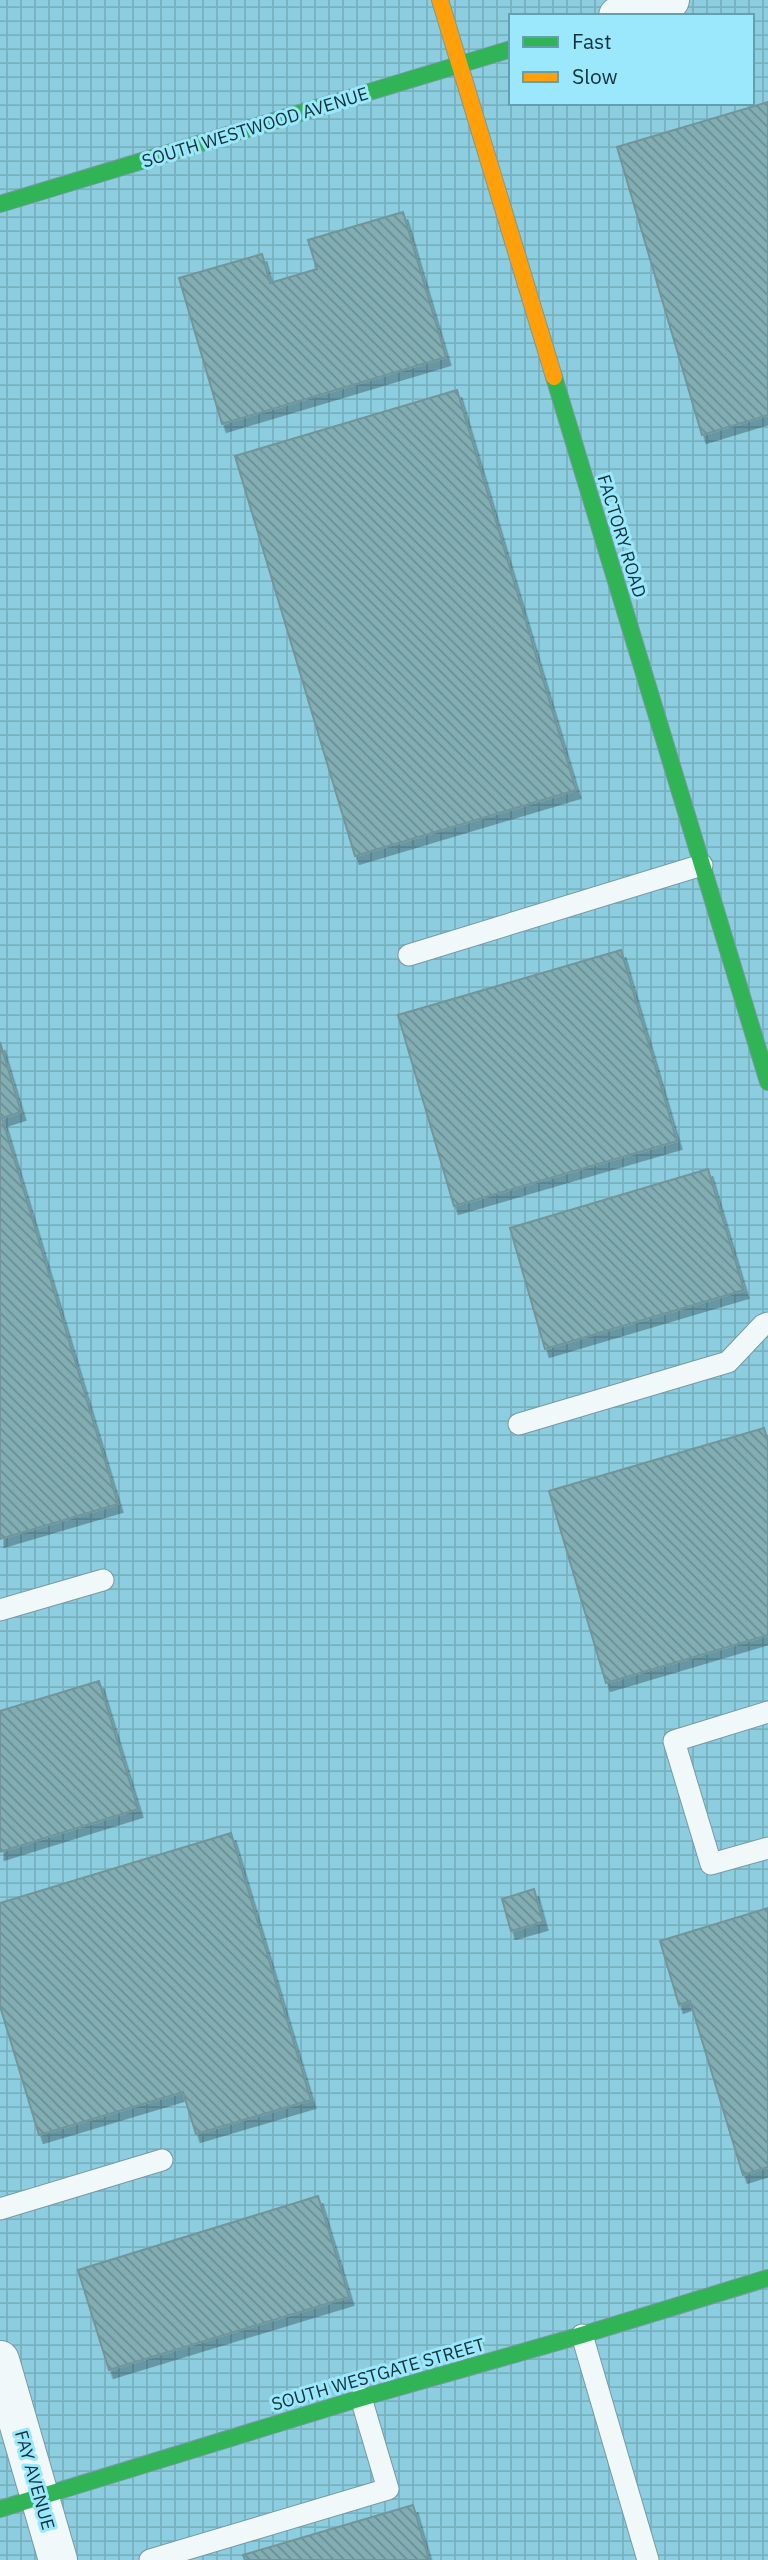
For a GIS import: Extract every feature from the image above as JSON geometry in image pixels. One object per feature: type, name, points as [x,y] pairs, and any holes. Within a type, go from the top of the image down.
[{"type":"street","name":"FACTORY ROAD","points":[[440,0],[768,1082]]},
{"type":"street","points":[[624,14],[670,0]]},
{"type":"street","name":"SOUTH WESTWOOD AVENUE","points":[[3,204],[509,50]]},
{"type":"street","name":"SOUTH WESTGATE STREET","points":[[0,2509],[361,2398],[768,2278]]},
{"type":"street","name":"FAY AVENUE","points":[[0,2360],[58,2560]]},
{"type":"lane","points":[[0,182],[3,204]]},
{"type":"lane","points":[[409,955],[702,866]]},
{"type":"lane","points":[[519,1424],[729,1362],[763,1325],[768,1323]]},
{"type":"lane","points":[[0,1610],[103,1580]]},
{"type":"lane","points":[[768,1712],[674,1741],[711,1864],[768,1847]]},
{"type":"lane","points":[[0,2209],[162,2161]]},
{"type":"lane","points":[[582,2335],[648,2560]]},
{"type":"lane","points":[[150,2560],[388,2489],[361,2398]]},
{"type":"shaded area","points":[[0,0],[768,0],[768,2560],[0,2560]]},
{"type":"building","points":[[768,102],[768,415],[702,435],[617,147]]},
{"type":"building","points":[[403,212],[446,357],[222,424],[179,278],[262,254],[270,283],[317,269],[308,240]]},
{"type":"building","points":[[457,390],[576,790],[355,856],[235,456]]},
{"type":"building","points":[[621,950],[677,1141],[454,1206],[398,1015]]},
{"type":"building","points":[[0,1042],[21,1112],[2,1118],[118,1504],[0,1539]]},
{"type":"building","points":[[708,1169],[744,1290],[545,1349],[510,1228]]},
{"type":"building","points":[[764,1428],[768,1442],[768,1635],[606,1683],[549,1491]]},
{"type":"building","points":[[99,1681],[138,1809],[0,1852],[0,1711]]},
{"type":"building","points":[[231,1833],[311,2100],[196,2134],[183,2092],[39,2135],[0,2006],[0,1903]]},
{"type":"building","points":[[534,1889],[543,1922],[511,1931],[502,1899]]},
{"type":"building","points":[[768,1908],[768,2167],[743,2175],[690,2001],[679,2005],[660,1941]]},
{"type":"building","points":[[318,2196],[349,2297],[109,2370],[78,2270]]},
{"type":"building","points":[[413,2505],[429,2560],[245,2560],[243,2555]]},
{"type":"traffic: fast","points":[[0,204],[509,50]]},
{"type":"traffic: fast","points":[[554,377],[768,1082]]},
{"type":"traffic: fast","points":[[0,2509],[361,2398],[768,2278]]},
{"type":"traffic: slow","points":[[440,0],[554,377]]}]
